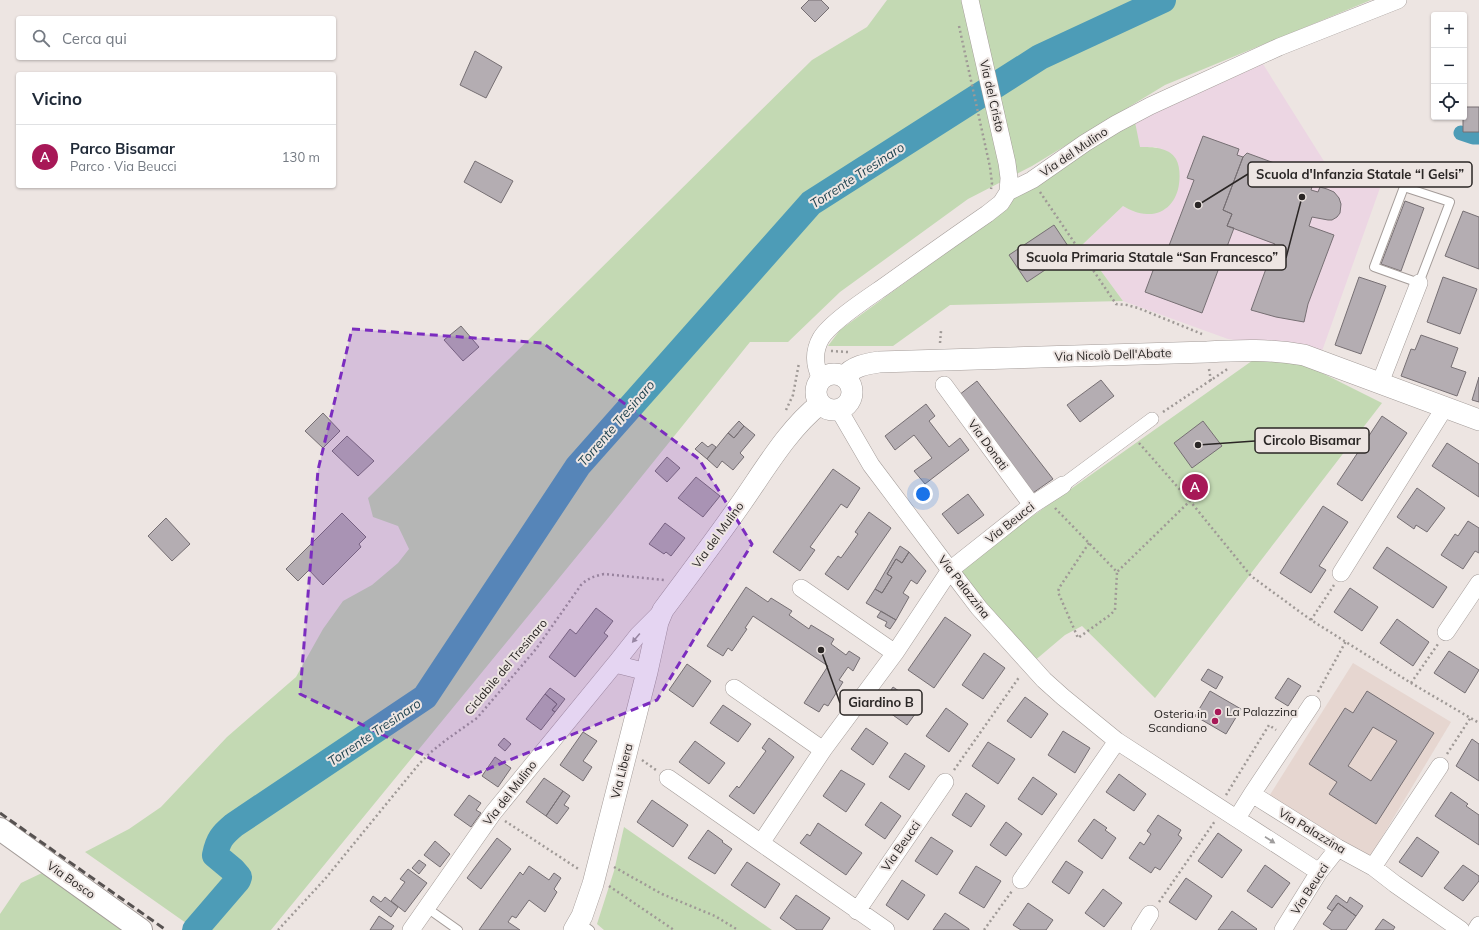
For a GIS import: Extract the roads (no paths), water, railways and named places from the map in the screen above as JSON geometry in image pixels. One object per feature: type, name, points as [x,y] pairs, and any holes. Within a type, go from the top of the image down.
[{"type":"main road","name":"Via Bosco","points":[[0,830],[141,930]]},
{"type":"street","name":"Via del Cristo","points":[[970,0],[1010,178],[1008,192]]},
{"type":"street","name":"Via del Mulino","points":[[821,379],[817,369],[816,351],[822,337],[832,326],[859,304],[987,214],[1001,203],[1008,192],[1032,180],[1085,143],[1150,106],[1279,47],[1398,0]]},
{"type":"street","points":[[1380,383],[1419,283]]},
{"type":"street","name":"Via Nicolò Dell'Abate","points":[[844,377],[855,368],[864,364],[879,362],[1250,350],[1280,351],[1304,355],[1479,420]]},
{"type":"street","points":[[830,374],[844,377],[848,381],[852,392],[848,403],[830,407],[817,400],[816,388],[821,379],[830,374]]},
{"type":"street","name":"Via Donati","points":[[944,385],[1038,501]]},
{"type":"street","name":"Via del Mulino","points":[[411,930],[493,813],[638,635],[663,610],[742,503],[776,453],[807,415],[830,407]]},
{"type":"street","name":"Via Palazzina","points":[[830,407],[871,465],[979,608],[1044,680],[1117,741],[1229,808],[1320,872]]},
{"type":"street","points":[[1341,573],[1445,407]]},
{"type":"street","name":"Via Beucci","points":[[761,842],[823,750],[894,653],[950,570],[1038,501],[1132,436],[1152,420]]},
{"type":"street","points":[[1446,632],[1479,584]]},
{"type":"street","points":[[801,588],[894,653]]},
{"type":"street","name":"Via Libera","points":[[581,927],[647,672],[658,622],[663,610]]},
{"type":"street","points":[[615,664],[647,672]]},
{"type":"street","points":[[734,688],[823,750]]},
{"type":"street","points":[[1229,808],[1252,794],[1312,704]]},
{"type":"street","points":[[1021,880],[1117,741]]},
{"type":"street","points":[[1373,867],[1440,766]]},
{"type":"street","points":[[668,778],[886,930]]},
{"type":"street","name":"Via Beucci","points":[[857,911],[945,782]]},
{"type":"street","name":"Via Palazzina","points":[[1252,794],[1338,848],[1373,867],[1461,930]]},
{"type":"street","name":"Via Beucci","points":[[1283,930],[1320,872],[1338,848]]},
{"type":"street","points":[[1140,930],[1150,914]]},
{"type":"street","points":[[1476,930],[1479,925]]},
{"type":"lane","points":[[1404,187],[1450,202],[1419,283],[1374,267],[1404,187]]},
{"type":"lane","points":[[427,908],[458,930]]},
{"type":"waterway","name":"Torrente Tresinaro","points":[[195,930],[239,877],[215,855],[219,842],[224,835],[234,825],[425,697],[578,466],[811,203],[1040,57],[1163,0]]},
{"type":"waterway","points":[[1461,133],[1473,137],[1479,137]]},
{"type":"railway","points":[[0,813],[166,930]]},
{"type":"place","name":"Scuola Primaria Statale “San Francesco”","points":[[1302,197]]},
{"type":"place","name":"Scuola d'Infanzia Statale “I Gelsi”","points":[[1198,205]]},
{"type":"place","name":"Circolo Bisamar","points":[[1198,445]]},
{"type":"place","name":"Parco Bisamar","points":[[1195,487]]},
{"type":"place","name":"Giardino B","points":[[821,650]]},
{"type":"place","name":"La Palazzina","points":[[1218,712]]},
{"type":"place","name":"Osteria in Scandiano","points":[[1215,721]]}]
